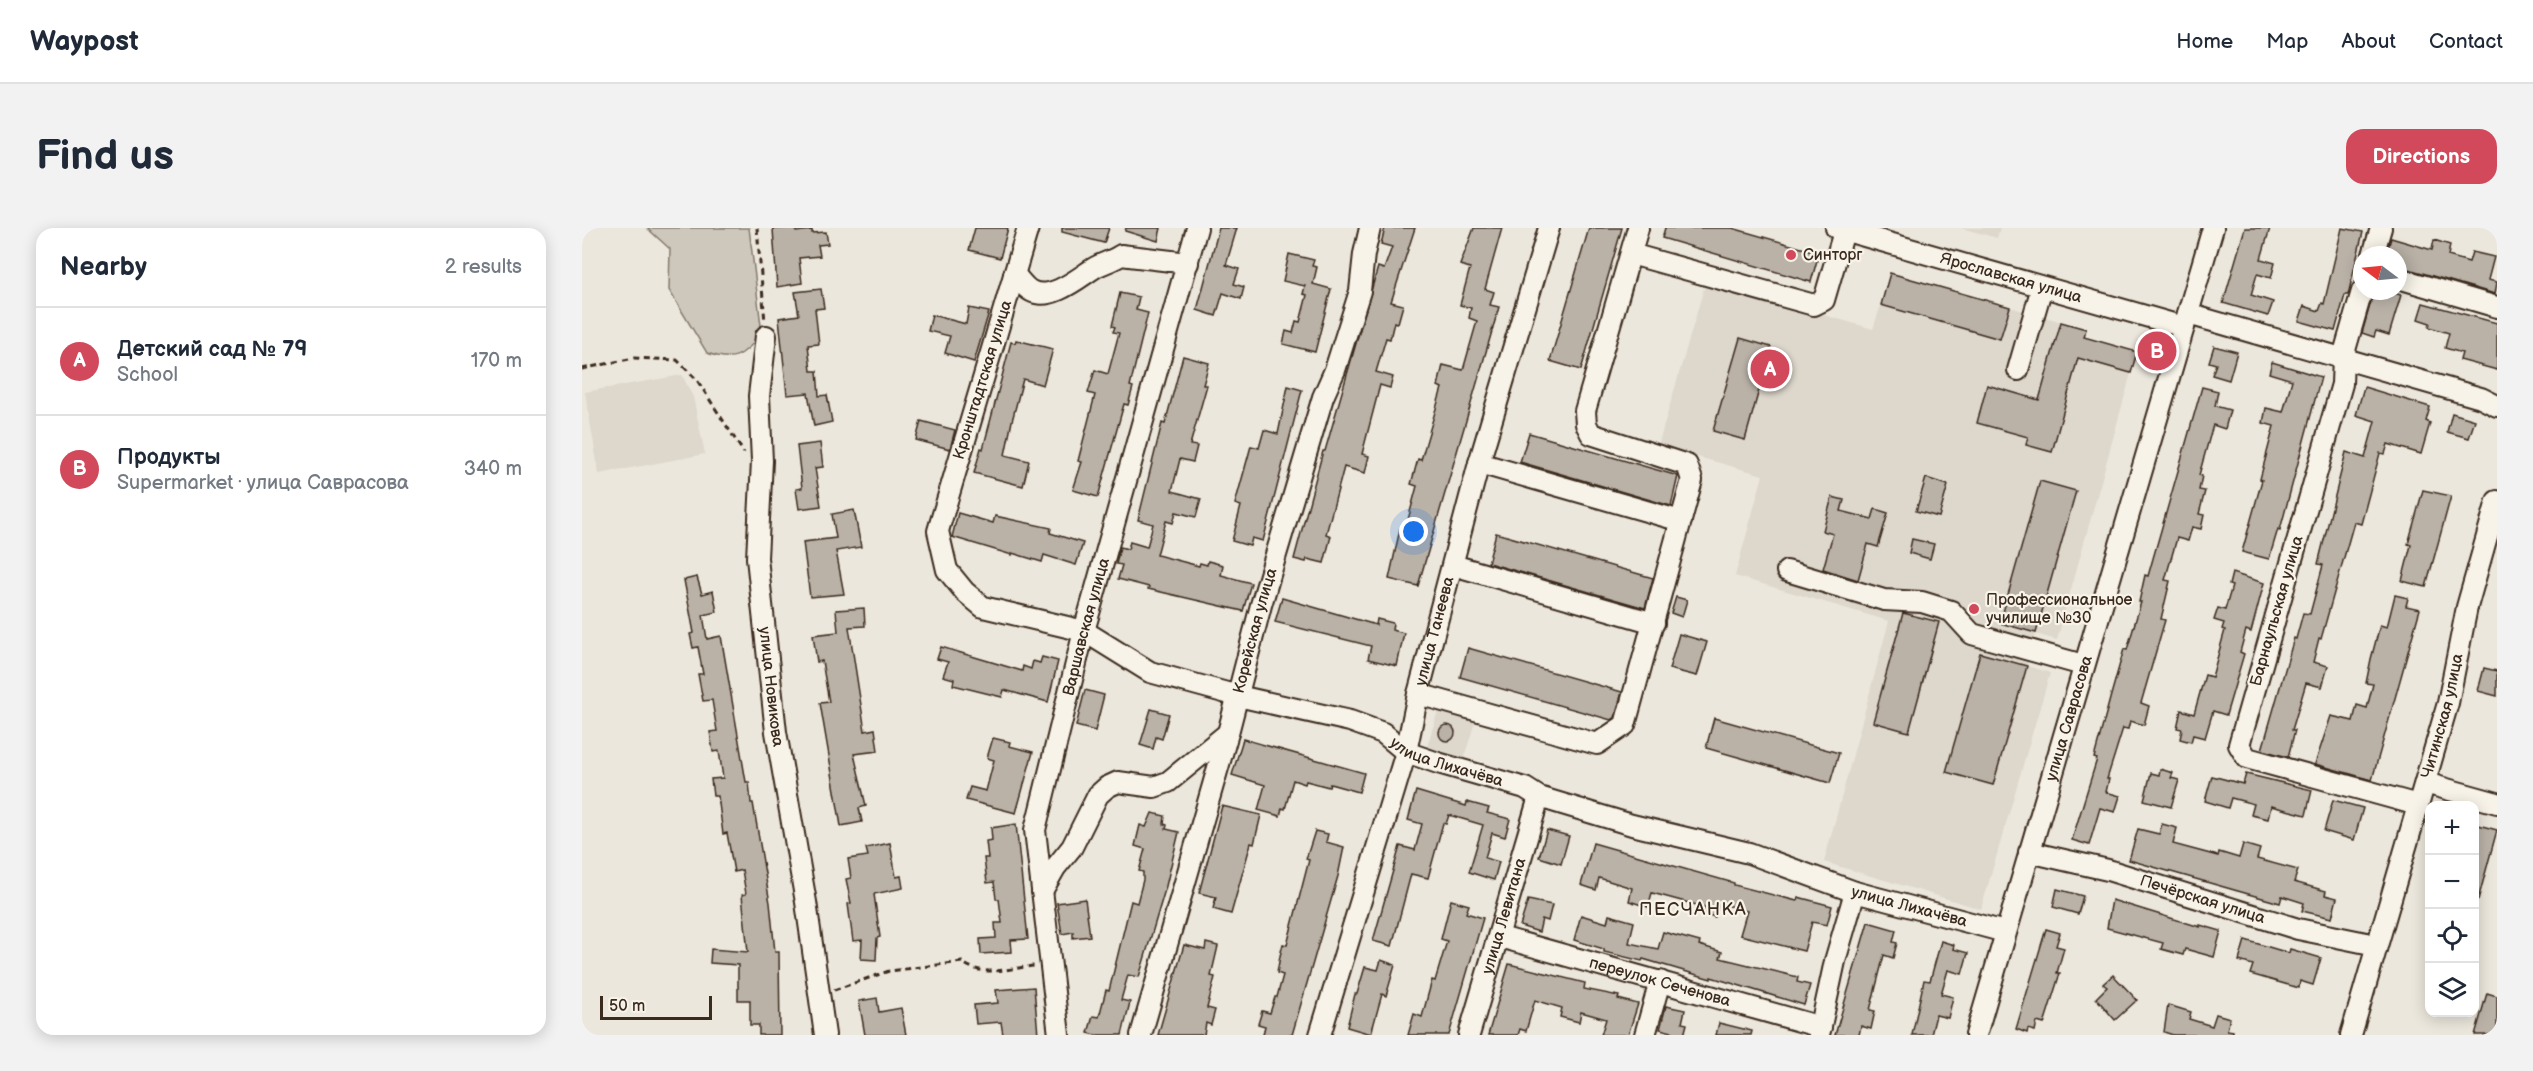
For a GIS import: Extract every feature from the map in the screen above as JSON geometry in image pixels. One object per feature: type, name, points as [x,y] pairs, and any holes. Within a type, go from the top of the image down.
[{"type":"street","name":"Кронштадтская улица","points":[[938,531],[1028,228]]},
{"type":"street","name":"Варшавская улица","points":[[1059,1035],[1035,830],[1084,631],[1197,228]]},
{"type":"street","name":"Корейская улица","points":[[1141,1035],[1228,733],[1261,605],[1323,397],[1335,370],[1360,291],[1364,254],[1370,228]]},
{"type":"street","name":"улица Танеева","points":[[1320,1035],[1406,752],[1418,694],[1479,463],[1549,228]]},
{"type":"street","points":[[1418,694],[1598,744],[1625,725],[1692,480],[1687,465],[1591,434],[1586,424],[1585,411],[1638,228]]},
{"type":"street","name":"улица Саврасова","points":[[1976,1035],[2213,228]]},
{"type":"street","points":[[2376,246],[2381,228]]},
{"type":"street","points":[[1631,254],[1814,305],[1824,300],[1842,229]]},
{"type":"street","name":"Ярославская улица","points":[[1842,229],[2042,287],[2343,357],[2481,398],[2497,406]]},
{"type":"street","points":[[1014,274],[1030,291],[1047,294],[1082,278],[1092,269],[1120,255],[1188,263]]},
{"type":"street","points":[[2407,281],[2497,307]]},
{"type":"street","points":[[2018,370],[2042,287]]},
{"type":"street","name":"Барнаульская улица","points":[[2359,300],[2343,357],[2342,384],[2239,745],[2247,758],[2418,805]]},
{"type":"street","name":"улица Новикова","points":[[766,336],[759,396],[761,474],[757,558],[776,732],[806,902],[825,1035]]},
{"type":"street","points":[[1479,463],[1681,520]]},
{"type":"street","name":"Читинская улица","points":[[2351,1035],[2448,703],[2467,607],[2497,501]]},
{"type":"street","name":"улица Лихачёва","points":[[938,531],[946,570],[965,592],[983,607],[1084,631],[1150,672],[1238,696],[1350,721],[1383,733],[1406,752],[1526,788],[1539,797],[1632,825],[1749,854],[1855,892],[2005,932]]},
{"type":"street","points":[[1453,565],[1654,623]]},
{"type":"street","points":[[1787,571],[1884,600],[1922,602],[1951,611],[1972,634],[2083,665]]},
{"type":"street","points":[[1042,891],[1055,868],[1072,847],[1098,795],[1107,787],[1118,782],[1154,788],[1168,782],[1228,733]]},
{"type":"street","points":[[2425,783],[2497,803]]},
{"type":"street","name":"улица Левитана","points":[[1469,1035],[1500,937],[1539,797]]},
{"type":"street","name":"Печёрская улица","points":[[2029,852],[2108,870],[2298,929],[2376,945]]},
{"type":"street","points":[[1820,1031],[1835,961],[1855,892]]},
{"type":"street","name":"переулок Сеченова","points":[[1500,937],[1660,981],[1820,1031]]},
{"type":"street","points":[[1645,1035],[1660,981]]},
{"type":"path","points":[[757,228],[766,336]]},
{"type":"path","points":[[582,369],[634,358],[677,360],[697,380],[745,454],[761,474]]},
{"type":"path","points":[[819,995],[889,971],[928,965],[962,962],[970,969],[980,972],[1051,964]]},
{"type":"shaded area","points":[[647,228],[749,228],[762,334],[749,348],[738,356],[732,357],[707,353],[669,290],[670,249]]},
{"type":"shaded area","points":[[1961,228],[2000,228],[1997,238]]},
{"type":"shaded area","name":"Профессиональное училище №30","points":[[1706,281],[1873,329],[1881,305],[2000,339],[2010,307],[2086,329],[2083,341],[2095,344],[2097,341],[2137,352],[2057,640],[2036,634],[2027,666],[2050,673],[1981,909],[1824,862],[1889,621],[1735,576],[1763,475],[1658,446]]},
{"type":"shaded area","points":[[682,375],[693,397],[705,454],[599,474],[585,392]]},
{"type":"shaded area","points":[[1438,711],[1475,722],[1462,764],[1425,753]]},
{"type":"building","points":[[795,228],[796,232],[812,230],[812,233],[826,232],[828,244],[818,245],[820,256],[799,258],[802,283],[777,287],[773,229]]},
{"type":"building","points":[[975,228],[1008,228],[1000,258],[969,250]]},
{"type":"building","points":[[1062,228],[1109,228],[1104,243],[1062,232]]},
{"type":"building","points":[[1126,228],[1161,228],[1158,241],[1125,231]]},
{"type":"building","points":[[1219,228],[1237,228],[1226,265],[1239,269],[1234,284],[1244,287],[1241,299],[1223,293],[1216,316],[1197,310]]},
{"type":"building","points":[[1385,228],[1415,228],[1391,302],[1403,305],[1398,323],[1394,322],[1390,339],[1386,338],[1376,372],[1393,377],[1390,388],[1380,385],[1362,454],[1369,456],[1365,473],[1344,467],[1326,534],[1331,536],[1324,563],[1294,559],[1323,451],[1325,451],[1378,267],[1384,269],[1392,247],[1381,244]]},
{"type":"building","points":[[1474,228],[1502,228],[1485,289],[1494,292],[1490,305],[1499,307],[1418,586],[1389,579],[1400,529],[1405,531],[1417,486],[1411,484],[1418,459],[1421,460],[1442,388],[1438,386],[1443,365],[1463,370],[1477,321],[1469,318],[1471,308],[1460,305],[1470,268],[1460,265]]},
{"type":"building","points":[[1589,228],[1622,228],[1581,370],[1550,361]]},
{"type":"building","points":[[1665,228],[1732,228],[1819,253],[1811,282],[1662,238]]},
{"type":"building","points":[[2245,228],[2270,228],[2261,259],[2275,263],[2271,278],[2257,274],[2251,295],[2273,302],[2268,316],[2223,303]]},
{"type":"building","points":[[2342,228],[2363,232],[2360,246],[2353,246],[2353,274],[2335,331],[2299,321],[2304,306],[2319,311],[2322,303],[2324,304]]},
{"type":"building","points":[[2391,238],[2432,250],[2434,240],[2450,245],[2448,256],[2469,262],[2472,252],[2494,257],[2488,280],[2497,282],[2495,294],[2407,269],[2407,246],[2389,246]]},
{"type":"building","points":[[1289,254],[1314,260],[1312,266],[1317,267],[1313,284],[1331,289],[1315,352],[1283,344],[1286,331],[1293,333],[1296,321],[1300,322],[1307,295],[1303,294],[1305,286],[1283,281]]},
{"type":"building","points":[[1890,273],[2010,307],[2000,339],[1881,305]]},
{"type":"building","points":[[821,289],[824,308],[815,309],[819,344],[808,345],[811,371],[817,371],[819,396],[827,395],[832,422],[814,426],[808,393],[787,395],[779,318],[799,315],[795,292]]},
{"type":"building","points":[[1120,293],[1139,297],[1136,310],[1148,313],[1130,386],[1133,387],[1128,405],[1124,404],[1098,497],[1073,490],[1082,462],[1078,461],[1095,395],[1088,393],[1095,370],[1108,374],[1119,333],[1113,332],[1115,327],[1112,326]]},
{"type":"building","points":[[2371,300],[2400,300],[2389,335],[2376,331],[2374,337],[2362,333]]},
{"type":"building","points":[[2423,303],[2497,323],[2497,370],[2460,360],[2462,353],[2445,348],[2449,333],[2429,327],[2430,323],[2418,319]]},
{"type":"building","points":[[969,308],[989,312],[974,362],[945,353],[950,336],[928,331],[932,315],[966,324]]},
{"type":"building","points":[[2061,322],[2086,329],[2084,337],[2137,352],[2131,373],[2078,358],[2052,452],[2026,445],[2028,437],[1977,423],[1987,385],[2039,400]]},
{"type":"building","points":[[2156,333],[2169,336],[2159,369],[2147,366]]},
{"type":"building","points":[[1740,338],[1771,347],[1745,440],[1713,431]]},
{"type":"building","points":[[1016,340],[1053,349],[1043,385],[1023,379],[1012,421],[1005,455],[1029,461],[1023,486],[974,473],[981,448],[983,449],[1011,342],[1015,343]]},
{"type":"building","points":[[2214,346],[2237,352],[2229,380],[2212,375],[2216,364],[2209,362]]},
{"type":"building","points":[[1183,356],[1209,363],[1203,385],[1207,385],[1190,445],[1197,446],[1193,462],[1180,459],[1172,491],[1201,499],[1196,517],[1176,512],[1173,523],[1166,521],[1157,555],[1199,566],[1200,563],[1207,565],[1208,561],[1223,565],[1221,575],[1251,583],[1243,611],[1148,589],[1149,587],[1118,579],[1122,565],[1116,564],[1120,547],[1128,549],[1130,542],[1147,547],[1153,524],[1138,520],[1162,423],[1165,424]]},
{"type":"building","points":[[2272,362],[2321,377],[2280,530],[2278,529],[2269,559],[2242,552],[2274,426],[2263,423],[2266,408],[2283,412],[2292,380],[2269,373]]},
{"type":"building","points":[[1288,386],[1302,390],[1263,541],[1252,538],[1250,546],[1232,541],[1241,506],[1235,504],[1251,446],[1259,448],[1264,430],[1278,434]]},
{"type":"building","points":[[2202,387],[2218,391],[2215,406],[2230,410],[2225,429],[2213,425],[2199,475],[2202,476],[2199,490],[2205,491],[2199,514],[2204,515],[2201,529],[2192,527],[2188,541],[2177,538],[2165,580],[2170,581],[2161,619],[2165,620],[2141,703],[2149,706],[2144,725],[2130,721],[2128,729],[2123,728],[2107,779],[2109,779],[2106,792],[2120,796],[2115,812],[2100,808],[2089,845],[2072,840],[2097,759],[2094,758],[2124,649],[2127,650],[2141,602],[2139,602],[2145,575],[2148,576]]},
{"type":"building","points":[[2364,387],[2430,407],[2426,421],[2430,423],[2421,454],[2388,444],[2385,454],[2380,453],[2361,524],[2354,522],[2313,662],[2328,666],[2322,687],[2306,683],[2292,730],[2295,730],[2288,757],[2262,750],[2294,638],[2296,639],[2303,613],[2310,614],[2323,565],[2318,564],[2346,452],[2365,458],[2375,421],[2356,415]]},
{"type":"building","points":[[2452,413],[2475,420],[2469,438],[2447,432]]},
{"type":"building","points":[[921,421],[955,430],[950,449],[916,440]]},
{"type":"building","points":[[1529,433],[1678,476],[1671,506],[1520,462]]},
{"type":"building","points":[[820,443],[823,467],[815,468],[821,506],[799,509],[796,489],[802,488],[797,446]]},
{"type":"building","points":[[1926,478],[1948,485],[1939,517],[1916,511]]},
{"type":"building","points":[[2040,481],[2076,491],[2036,633],[2000,623]]},
{"type":"building","points":[[2423,490],[2451,496],[2426,587],[2402,581],[2411,545],[2408,544]]},
{"type":"building","points":[[1832,497],[1844,500],[1841,511],[1872,519],[1875,509],[1888,513],[1878,547],[1868,544],[1858,580],[1823,569],[1833,534],[1823,531]]},
{"type":"building","points":[[854,510],[861,547],[836,551],[844,594],[810,597],[803,542],[836,538],[832,514]]},
{"type":"building","points":[[958,513],[993,523],[995,516],[1051,528],[1050,533],[1083,543],[1076,565],[1044,555],[1042,562],[952,537]]},
{"type":"building","points":[[1496,533],[1653,578],[1645,608],[1488,563]]},
{"type":"building","points":[[1912,539],[1934,544],[1930,559],[1909,553]]},
{"type":"building","points":[[2232,573],[2264,583],[2251,632],[2246,630],[2240,652],[2244,654],[2226,715],[2213,711],[2205,738],[2193,735],[2191,742],[2180,739],[2182,729],[2177,728],[2181,710],[2194,714],[2205,675],[2212,677],[2225,630],[2222,629],[2224,623],[2214,620],[2218,608],[2225,610],[2232,586],[2229,585]]},
{"type":"building","points":[[697,577],[702,594],[713,591],[717,612],[703,615],[707,639],[721,636],[746,782],[749,782],[751,803],[753,803],[770,903],[775,952],[779,952],[780,1035],[759,1035],[759,1025],[750,1025],[750,1000],[738,1000],[738,965],[710,963],[711,949],[748,952],[742,895],[746,894],[742,870],[734,872],[727,833],[723,834],[718,796],[713,796],[711,779],[723,778],[719,751],[713,752],[710,732],[717,731],[712,700],[703,701],[698,674],[703,674],[698,647],[693,648],[690,634],[694,633],[684,580]]},
{"type":"building","points":[[2395,595],[2408,598],[2406,606],[2420,609],[2372,780],[2315,764],[2331,716],[2353,721],[2357,705],[2367,708],[2373,684],[2366,683],[2371,659],[2380,625],[2387,627]]},
{"type":"building","points":[[1676,597],[1687,600],[1682,617],[1671,613]]},
{"type":"building","points":[[1282,598],[1376,625],[1377,619],[1393,623],[1392,630],[1404,633],[1397,666],[1368,659],[1371,646],[1275,622]]},
{"type":"building","points":[[864,608],[865,626],[849,627],[865,731],[875,729],[878,751],[854,754],[866,806],[859,808],[862,822],[841,826],[820,703],[829,702],[822,661],[817,662],[813,635],[838,632],[836,610]]},
{"type":"building","points":[[1903,613],[1939,622],[1909,732],[1873,722]]},
{"type":"building","points":[[1679,634],[1707,642],[1697,676],[1669,669]]},
{"type":"building","points":[[941,647],[1022,671],[1023,666],[1031,669],[1033,661],[1040,663],[1042,657],[1058,661],[1048,702],[1004,690],[1002,697],[953,685],[954,679],[943,676],[948,662],[937,659]]},
{"type":"building","points":[[1468,648],[1622,692],[1615,718],[1611,720],[1460,677]]},
{"type":"building","points":[[1980,653],[2027,666],[1993,785],[1946,772]]},
{"type":"building","points":[[2484,668],[2497,671],[2497,696],[2478,691]]},
{"type":"building","points":[[1085,690],[1104,695],[1095,731],[1076,726]]},
{"type":"building","points":[[1151,709],[1169,714],[1162,739],[1156,737],[1153,749],[1140,745]]},
{"type":"building","points":[[1714,718],[1839,753],[1830,783],[1706,748]]},
{"type":"building","points":[[1447,725],[1455,733],[1447,741],[1439,733]]},
{"type":"building","points":[[993,738],[1010,742],[1009,746],[1033,752],[1016,813],[966,800],[970,787],[986,791],[994,760],[987,758]]},
{"type":"building","points":[[1243,739],[1364,773],[1359,792],[1330,784],[1329,787],[1293,780],[1285,809],[1282,808],[1280,816],[1258,810],[1265,785],[1232,775]]},
{"type":"building","points":[[2160,769],[2173,773],[2171,778],[2179,780],[2171,807],[2144,800],[2151,773],[2159,775]]},
{"type":"building","points":[[2246,774],[2312,790],[2306,815],[2271,806],[2268,819],[2251,815],[2254,804],[2231,798],[2228,808],[2205,801],[2212,776],[2243,784]]},
{"type":"building","points":[[1416,791],[1466,806],[1467,802],[1489,808],[1487,813],[1510,819],[1505,837],[1492,833],[1485,858],[1499,862],[1494,880],[1469,872],[1483,825],[1449,815],[1446,824],[1443,823],[1428,878],[1411,874],[1392,946],[1373,941],[1400,846],[1415,850],[1422,824],[1408,820]]},
{"type":"building","points":[[2333,800],[2363,808],[2354,840],[2324,831]]},
{"type":"building","points":[[1222,806],[1261,815],[1231,914],[1213,909],[1216,897],[1199,893]]},
{"type":"building","points":[[1152,813],[1165,816],[1166,829],[1179,832],[1166,886],[1139,977],[1128,975],[1121,1000],[1130,1002],[1122,1035],[1088,1033],[1093,1016],[1099,1017],[1106,990],[1109,991],[1131,901],[1137,903],[1143,880],[1143,872],[1139,871],[1145,849],[1135,846],[1140,825],[1146,827]]},
{"type":"building","points":[[1016,824],[1028,939],[1011,940],[1012,952],[981,954],[980,939],[996,938],[995,923],[1002,923],[994,882],[987,883],[984,858],[988,858],[986,841],[992,840],[991,828]]},
{"type":"building","points":[[2162,824],[2177,828],[2173,844],[2218,856],[2219,852],[2239,858],[2243,844],[2260,849],[2257,859],[2298,870],[2294,882],[2326,891],[2325,895],[2337,898],[2332,918],[2302,911],[2304,903],[2282,896],[2280,903],[2129,860],[2138,829],[2159,834]]},
{"type":"building","points":[[2479,825],[2497,830],[2479,896]]},
{"type":"building","points":[[1547,830],[1569,836],[1561,864],[1539,857]]},
{"type":"building","points":[[1315,831],[1328,834],[1326,842],[1344,847],[1338,876],[1292,1035],[1263,1035],[1265,1026],[1258,1024],[1262,1011],[1270,1013],[1275,997],[1277,997],[1283,975],[1277,973],[1280,956],[1283,944],[1287,945],[1309,860],[1306,859]]},
{"type":"building","points":[[890,843],[896,877],[901,876],[903,888],[874,894],[880,937],[877,938],[876,960],[861,959],[862,940],[853,941],[848,904],[851,903],[846,879],[851,878],[848,859],[868,856],[866,848]]},
{"type":"building","points":[[1593,843],[1734,883],[1734,885],[1797,901],[1798,897],[1832,906],[1827,925],[1812,922],[1804,951],[1740,935],[1747,911],[1719,903],[1715,917],[1702,913],[1704,907],[1652,893],[1648,907],[1629,901],[1632,888],[1599,878],[1596,890],[1581,885]]},
{"type":"building","points":[[2057,889],[2083,896],[2078,914],[2053,907]]},
{"type":"building","points":[[1085,899],[1090,936],[1073,938],[1073,932],[1062,934],[1057,903]]},
{"type":"building","points":[[1451,900],[1469,905],[1466,913],[1483,918],[1449,1035],[1408,1035],[1414,1014],[1422,1017],[1432,980],[1435,981],[1447,941],[1441,939]]},
{"type":"building","points":[[1528,900],[1552,905],[1548,921],[1542,919],[1539,932],[1520,926]]},
{"type":"building","points":[[2112,900],[2200,927],[2200,925],[2221,931],[2214,957],[2185,949],[2183,955],[2161,949],[2163,943],[2107,928]]},
{"type":"building","points":[[1581,915],[1607,923],[1609,915],[1634,922],[1629,943],[1658,949],[1663,932],[1700,942],[1699,945],[1722,952],[1720,958],[1798,977],[1797,982],[1810,985],[1804,1005],[1711,977],[1711,979],[1643,959],[1642,961],[1604,952],[1604,949],[1574,940]]},
{"type":"building","points":[[1868,922],[1896,930],[1893,942],[1897,943],[1893,958],[1884,955],[1870,1010],[1875,1011],[1871,1029],[1861,1026],[1859,1035],[1835,1035]]},
{"type":"building","points":[[2046,929],[2060,933],[2056,946],[2064,948],[2057,973],[2060,973],[2044,1024],[2037,1022],[2035,1031],[2028,1029],[2027,1033],[2016,1029]]},
{"type":"building","points":[[2245,940],[2289,953],[2290,949],[2321,958],[2313,985],[2300,981],[2299,988],[2250,974],[2253,965],[2239,961]]},
{"type":"building","points":[[1941,941],[1954,945],[1953,949],[1968,953],[1962,974],[1948,970],[1941,994],[1953,997],[1948,1018],[1936,1015],[1931,1035],[1912,1035],[1924,980],[1930,981]]},
{"type":"building","points":[[1206,943],[1218,946],[1211,976],[1215,977],[1207,1008],[1215,1010],[1211,1025],[1206,1023],[1204,1035],[1158,1035],[1184,945],[1205,950]]},
{"type":"building","points":[[1381,960],[1395,965],[1386,996],[1382,994],[1371,1034],[1347,1027],[1355,994],[1357,994],[1365,967],[1378,970]]},
{"type":"building","points":[[1509,964],[1585,983],[1584,989],[1619,996],[1618,999],[1638,1004],[1628,1035],[1601,1035],[1606,1019],[1581,1012],[1579,1022],[1560,1017],[1562,1008],[1535,1000],[1526,1031],[1520,1029],[1518,1035],[1488,1035]]},
{"type":"building","points":[[2113,975],[2137,1000],[2115,1020],[2096,998],[2107,987],[2103,984]]},
{"type":"building","points":[[1034,987],[1038,1035],[1003,1035],[1001,1022],[976,1024],[974,1005],[998,1003],[996,990]]},
{"type":"building","points":[[2487,993],[2497,996],[2497,1035],[2475,1035]]},
{"type":"building","points":[[877,998],[879,1012],[901,1008],[906,1035],[865,1035],[859,1001]]},
{"type":"building","points":[[2168,1005],[2191,1012],[2189,1019],[2212,1026],[2216,1014],[2230,1018],[2227,1030],[2233,1031],[2233,1035],[2173,1035],[2164,1032]]},
{"type":"building","points":[[1666,1006],[1685,1010],[1682,1023],[1687,1024],[1684,1035],[1660,1029]]},
{"type":"building","points":[[1719,1023],[1752,1031],[1751,1035],[1716,1035]]},
{"type":"place","name":"Синторг","points":[[1791,255]]},
{"type":"place","name":"Продукты","points":[[2157,351]]},
{"type":"place","name":"Детский сад № 79","points":[[1770,369]]},
{"type":"place","name":"Профессиональное училище №30","points":[[1974,609]]},
{"type":"district","name":"ПЕСЧАНКА","points":[[1693,909]]}]
